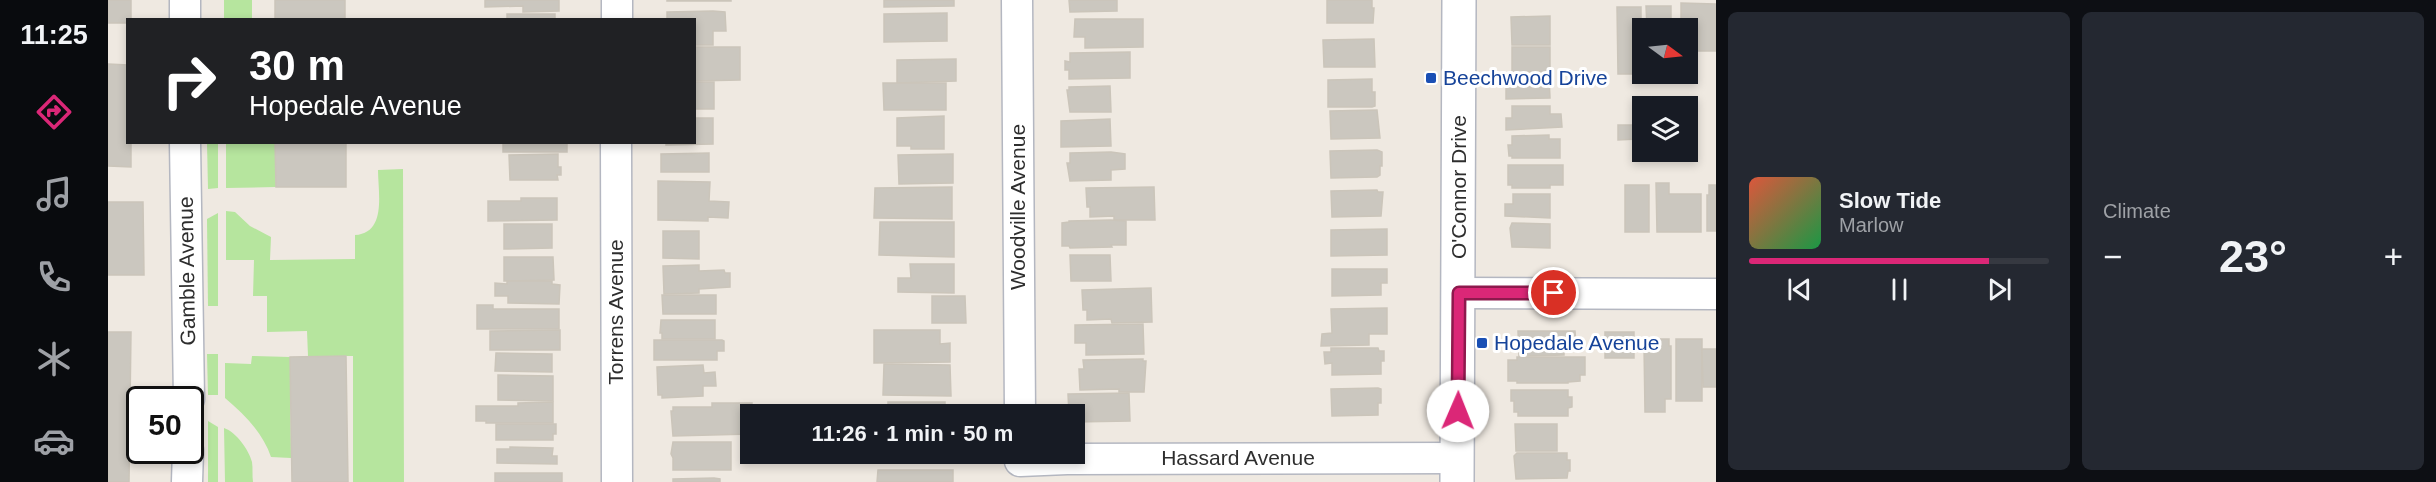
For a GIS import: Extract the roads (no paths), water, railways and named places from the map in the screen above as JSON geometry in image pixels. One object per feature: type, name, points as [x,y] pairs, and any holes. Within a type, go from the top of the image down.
[{"type":"main road","name":"O'Connor Drive","points":[[1457,470],[1460,0]]},
{"type":"street","points":[[185,0],[185,18]]},
{"type":"street","points":[[617,0],[617,18]]},
{"type":"street","name":"Woodville Avenue","points":[[1017,0],[1020,404]]},
{"type":"street","name":"Gamble Avenue","points":[[185,144],[189,386]]},
{"type":"street","name":"Torrens Avenue","points":[[616,144],[617,482]]},
{"type":"street","points":[[1459,293],[1716,294]]},
{"type":"street","name":"Hassard Avenue","points":[[1020,465],[1066,459],[1457,470]]},
{"type":"street","points":[[187,482],[188,464]]},
{"type":"place","name":"Beechwood Drive","points":[[1431,78]]},
{"type":"place","name":"Hopedale Avenue","points":[[1482,343]]}]
